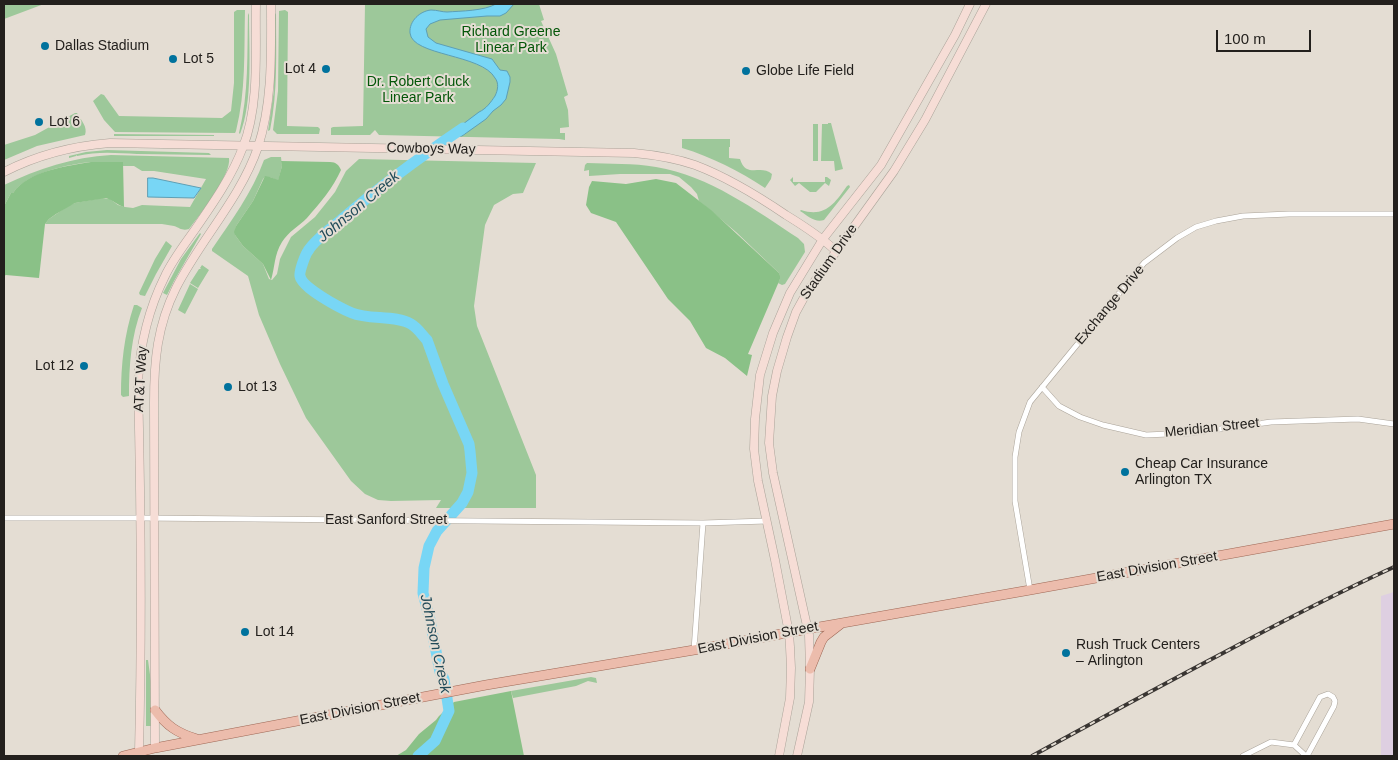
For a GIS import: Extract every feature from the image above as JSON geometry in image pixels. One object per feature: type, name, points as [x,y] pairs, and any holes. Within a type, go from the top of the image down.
[{"type":"main road","name":"AT&T Way","points":[[139,752],[141,680],[139,363],[147,320],[165,275],[222,191],[244,146],[254,104],[256,4]]},
{"type":"main road","name":"AT&T Way","points":[[155,710],[154,364],[160,333],[176,289],[242,184],[258,146],[266,114],[269,90],[271,4]]},
{"type":"main road","name":"Stadium Drive","points":[[779,756],[790,698],[791,668],[789,632],[758,481],[754,449],[760,376],[773,334],[790,293],[823,240],[881,165],[955,35],[970,4]]},
{"type":"main road","name":"Stadium Drive","points":[[797,756],[809,702],[808,629],[773,473],[769,443],[772,396],[787,337],[796,312],[811,286],[894,172],[925,120],[986,4]]},
{"type":"main road","points":[[955,35],[966,41]]},
{"type":"main road","name":"Cowboys Way","points":[[4,172],[48,154],[71,148],[110,143],[634,153],[660,156],[694,165],[714,173],[763,199],[836,251]]},
{"type":"main road","points":[[758,393],[772,396]]},
{"type":"main road","name":"East Division Street","points":[[123,756],[199,739],[486,685],[694,650],[1394,524]]},
{"type":"main road","points":[[810,669],[824,637],[842,623]]},
{"type":"main road","points":[[155,710],[170,727],[199,739]]},
{"type":"main road","points":[[155,710],[155,748]]},
{"type":"street","name":"Exchange Drive","points":[[1030,590],[1015,501],[1015,457],[1019,432],[1030,402],[1144,263],[1176,238],[1196,227],[1216,221],[1243,216],[1289,214],[1394,214]]},
{"type":"street","name":"Meridian Street","points":[[1042,387],[1059,406],[1080,417],[1146,435],[1191,432],[1271,422],[1358,419],[1394,424]]},
{"type":"street","name":"East Sanford Street","points":[[4,518],[767,521]]},
{"type":"street","points":[[694,650],[703,522]]},
{"type":"street","points":[[1243,756],[1271,742],[1294,745],[1306,756],[1334,706],[1335,701],[1333,697],[1328,694],[1320,697],[1294,745]]},
{"type":"shaded area","points":[[1394,592],[1394,756],[1381,756],[1381,596]]},
{"type":"green space","points":[[4,4],[44,4],[4,19]]},
{"type":"green space","points":[[365,4],[539,4],[544,20],[541,21],[556,54],[568,95],[564,97],[568,110],[569,127],[560,128],[560,133],[565,133],[565,140],[379,135],[375,130],[370,135],[331,135],[331,128],[333,127],[363,126]]},
{"type":"green space","points":[[245,10],[243,86],[235,133],[115,132],[104,120],[93,101],[101,94],[104,95],[119,116],[222,118],[231,111],[234,83],[234,12]]},
{"type":"green space","points":[[285,10],[288,12],[287,126],[318,127],[320,129],[319,134],[277,134],[273,130],[278,91],[279,11]]},
{"type":"green space","points":[[248,13],[249,92],[240,134],[246,88]]},
{"type":"green space","points":[[276,13],[275,87],[273,116],[270,130],[268,131],[274,90],[274,16]]},
{"type":"green space","points":[[77,113],[84,124],[86,129],[85,135],[37,146],[4,160],[4,145],[35,135]]},
{"type":"green space","points":[[831,123],[843,169],[835,171],[834,161],[821,161],[822,124]]},
{"type":"green space","points":[[813,124],[818,124],[818,161],[813,161]]},
{"type":"green space","points":[[114,134],[214,135],[214,136],[114,136]]},
{"type":"green space","points":[[682,139],[730,139],[729,158],[740,159],[743,165],[750,170],[768,171],[772,174],[771,179],[765,188],[725,165],[682,148]]},
{"type":"green space","points":[[107,150],[209,153],[211,155],[100,153],[76,155],[69,158],[69,156],[86,152]]},
{"type":"green space","points":[[111,155],[229,158],[229,165],[214,195],[187,230],[162,224],[45,224],[68,206],[102,198],[110,199],[118,205],[133,208],[142,205],[190,207],[206,179],[142,171],[134,166],[123,166],[123,163],[91,162],[49,171],[19,186],[11,193],[4,206],[4,185],[69,161]]},
{"type":"green space","points":[[271,157],[281,157],[282,166],[278,181],[270,177],[263,179],[253,201],[236,226],[235,235],[243,246],[263,264],[269,279],[272,280],[277,274],[280,259],[291,237],[315,217],[335,192],[346,171],[359,159],[536,163],[523,193],[513,194],[494,205],[485,225],[474,306],[477,326],[536,475],[536,508],[436,508],[441,500],[378,500],[365,494],[351,481],[306,418],[259,315],[248,276],[212,251],[247,195],[264,160]]},
{"type":"green space","points":[[281,161],[332,162],[337,164],[341,170],[317,207],[284,238],[276,256],[271,280],[263,264],[243,246],[234,232],[253,201],[265,176],[278,180],[282,166]]},
{"type":"green space","points":[[91,162],[123,162],[124,207],[106,198],[75,203],[56,214],[45,224],[39,278],[4,276],[4,206],[11,193],[28,179],[48,171]]},
{"type":"green space","points":[[587,163],[656,167],[676,171],[695,178],[731,195],[798,238],[804,244],[805,252],[785,284],[782,285],[778,283],[780,279],[779,273],[736,232],[699,201],[697,194],[679,177],[670,174],[589,176],[589,170],[584,171]]},
{"type":"green space","points":[[793,177],[793,182],[825,182],[825,177],[831,180],[829,186],[825,183],[816,192],[810,192],[799,183],[795,186],[790,180]]},
{"type":"green space","points":[[656,179],[676,183],[711,210],[779,273],[780,279],[748,354],[752,355],[747,376],[725,358],[706,348],[690,321],[668,299],[616,222],[591,213],[586,205],[592,181],[626,184]]},
{"type":"green space","points":[[849,185],[850,187],[824,220],[815,220],[800,211],[817,212],[829,207]]},
{"type":"green space","points":[[200,233],[167,295],[163,293],[181,259]]},
{"type":"green space","points":[[166,241],[172,246],[145,296],[140,295],[139,293],[155,259]]},
{"type":"green space","points":[[202,265],[209,270],[198,288],[190,283]]},
{"type":"green space","points":[[190,284],[198,289],[185,314],[178,310]]},
{"type":"green space","points":[[134,305],[142,308],[135,329],[131,351],[129,396],[123,397],[121,395],[122,361]]},
{"type":"green space","points":[[146,660],[148,660],[151,682],[151,726],[146,726]]},
{"type":"green space","points":[[591,677],[596,678],[597,683],[588,681],[576,686],[513,698],[511,691]]},
{"type":"green space","points":[[511,691],[524,756],[396,756],[406,750],[419,734],[454,702]]},
{"type":"water","points":[[496,4],[514,4],[506,13],[500,16],[440,20],[430,24],[426,29],[428,37],[436,43],[492,59],[500,70],[507,71],[510,77],[506,99],[501,105],[486,119],[462,136],[447,136],[488,105],[496,94],[497,82],[488,70],[477,64],[434,51],[414,41],[410,33],[411,24],[416,17],[427,11],[472,10]]},
{"type":"water","points":[[148,178],[201,188],[194,198],[148,197]]},
{"type":"waterway","name":"Johnson Creek","points":[[418,756],[435,741],[449,711],[444,679],[440,672],[423,593],[424,568],[429,546],[437,531],[462,503],[468,492],[472,473],[469,444],[443,384],[427,340],[418,330],[411,324],[398,319],[352,313],[314,292],[302,281],[300,274],[302,264],[314,243],[385,184],[463,128]]},
{"type":"railway","points":[[1032,756],[1330,597],[1394,567]]},
{"type":"place","name":"Dallas Stadium","points":[[45,46]]},
{"type":"place","name":"Lot 5","points":[[173,59]]},
{"type":"place","name":"Lot 4","points":[[326,69]]},
{"type":"place","name":"Globe Life Field","points":[[746,71]]},
{"type":"place","name":"Lot 6","points":[[39,122]]},
{"type":"place","name":"Lot 12","points":[[84,366]]},
{"type":"place","name":"Lot 13","points":[[228,387]]},
{"type":"place","name":"Cheap Car Insurance Arlington TX","points":[[1125,472]]},
{"type":"place","name":"Lot 14","points":[[245,632]]},
{"type":"place","name":"Rush Truck Centers – Arlington","points":[[1066,653]]},
{"type":"park label","name":"Richard Greene Linear Park","points":[[511,40]]},
{"type":"park label","name":"Dr. Robert Cluck Linear Park","points":[[418,90]]}]
